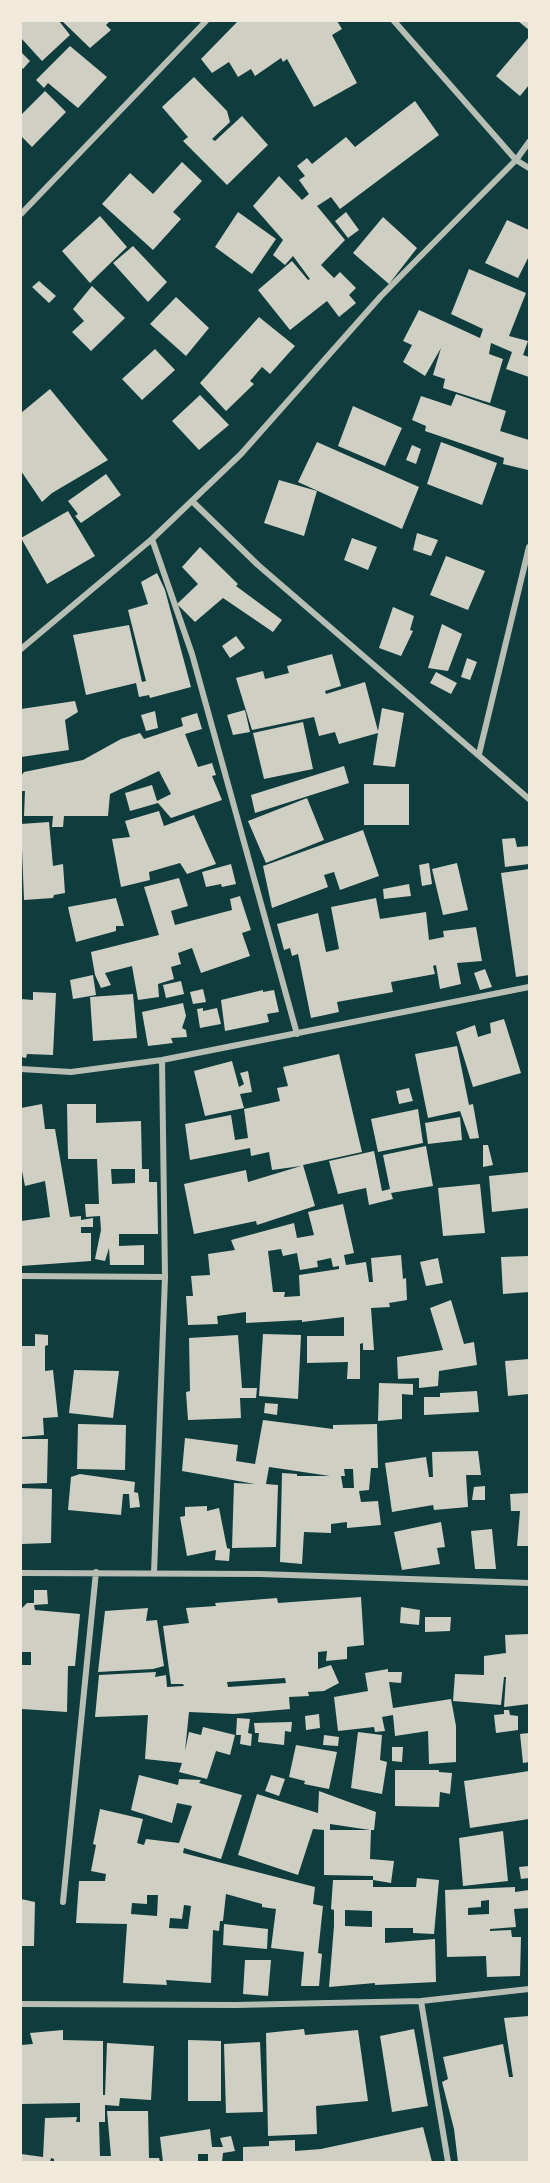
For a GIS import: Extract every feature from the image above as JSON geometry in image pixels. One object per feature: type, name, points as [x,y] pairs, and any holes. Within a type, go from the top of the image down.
[{"type":"street","points":[[21,214],[206,21]]},
{"type":"street","points":[[394,21],[516,160],[529,168]]},
{"type":"street","points":[[21,649],[152,538],[241,454],[381,296],[516,160],[529,142]]},
{"type":"street","points":[[192,501],[258,566],[529,799]]},
{"type":"street","points":[[152,538],[192,654],[297,1034]]},
{"type":"street","points":[[479,754],[529,547]]},
{"type":"street","points":[[21,1069],[71,1072],[162,1060],[529,987]]},
{"type":"street","points":[[154,1573],[165,1277],[162,1060]]},
{"type":"street","points":[[21,1276],[165,1277]]},
{"type":"street","points":[[63,1902],[96,1572]]},
{"type":"street","points":[[21,1573],[154,1573],[505,1580],[529,1583]]},
{"type":"street","points":[[21,2004],[236,2005],[421,2001],[529,1989]]},
{"type":"street","points":[[421,2001],[448,2162]]},
{"type":"building","points":[[21,21],[59,21],[70,35],[42,61],[21,38]]},
{"type":"building","points":[[62,21],[110,21],[106,25],[111,30],[90,48]]},
{"type":"building","points":[[238,21],[337,21],[342,29],[332,35],[357,83],[314,107],[287,59],[283,62],[281,58],[255,76],[251,69],[238,77],[229,62],[212,73],[201,59]]},
{"type":"building","points":[[518,21],[529,21],[529,30]]},
{"type":"building","points":[[529,37],[529,85],[520,96],[496,76]]},
{"type":"building","points":[[70,46],[107,77],[78,108],[48,83],[44,88],[36,80]]},
{"type":"building","points":[[21,52],[30,61],[23,69],[21,67]]},
{"type":"building","points":[[194,77],[227,111],[230,122],[212,139],[215,141],[242,116],[268,145],[227,185],[183,141],[188,137],[162,107]]},
{"type":"building","points":[[45,91],[66,112],[32,147],[21,136],[21,115]]},
{"type":"building","points":[[415,101],[439,135],[340,209],[331,197],[317,206],[345,240],[321,265],[334,278],[340,272],[356,288],[349,295],[356,303],[339,317],[327,301],[290,330],[258,290],[292,261],[308,280],[310,279],[293,256],[285,265],[273,255],[283,240],[253,206],[279,176],[302,200],[309,194],[299,180],[305,176],[297,166],[307,158],[312,164],[346,137],[355,147]]},
{"type":"building","points":[[182,162],[202,181],[173,212],[181,219],[153,250],[102,204],[130,173],[153,194]]},
{"type":"building","points":[[238,212],[276,239],[252,274],[215,247]]},
{"type":"building","points":[[346,212],[359,230],[348,238],[335,221]]},
{"type":"building","points":[[100,216],[127,247],[90,283],[62,251]]},
{"type":"building","points":[[383,217],[417,248],[389,284],[353,253]]},
{"type":"building","points":[[507,220],[529,230],[529,256],[518,278],[485,263]]},
{"type":"building","points":[[133,246],[167,282],[148,302],[113,263]]},
{"type":"building","points":[[469,269],[526,293],[509,336],[528,341],[523,355],[529,357],[529,377],[506,369],[512,352],[491,343],[489,354],[503,359],[490,403],[443,388],[445,379],[433,375],[441,348],[425,376],[403,362],[412,345],[403,341],[419,310],[480,338],[483,329],[451,314]]},
{"type":"building","points":[[39,281],[56,296],[49,303],[32,287]]},
{"type":"building","points":[[92,286],[125,318],[91,351],[72,332],[84,321],[73,309]]},
{"type":"building","points":[[176,297],[209,328],[186,356],[150,324]]},
{"type":"building","points":[[259,317],[295,346],[270,374],[262,367],[250,381],[254,384],[226,411],[200,383]]},
{"type":"building","points":[[155,349],[175,370],[142,400],[122,379]]},
{"type":"building","points":[[50,389],[108,460],[52,493],[42,502],[21,471],[21,413]]},
{"type":"building","points":[[456,394],[506,411],[500,431],[529,440],[528,470],[503,464],[504,458],[425,431],[426,426],[412,420],[421,396],[451,406]]},
{"type":"building","points":[[200,395],[229,425],[199,450],[172,421]]},
{"type":"building","points":[[353,406],[402,428],[385,466],[338,446]]},
{"type":"building","points":[[317,442],[419,487],[402,529],[298,482]]},
{"type":"building","points":[[441,442],[497,463],[482,505],[427,484]]},
{"type":"building","points":[[412,445],[421,449],[416,464],[406,460]]},
{"type":"building","points":[[106,474],[121,495],[81,523],[75,516],[78,514],[68,501]]},
{"type":"building","points":[[279,480],[317,491],[304,536],[264,523]]},
{"type":"building","points":[[68,511],[95,556],[47,584],[21,538]]},
{"type":"building","points":[[417,533],[438,540],[431,556],[413,550]]},
{"type":"building","points":[[352,538],[377,547],[368,570],[344,560]]},
{"type":"building","points":[[200,547],[238,584],[236,586],[282,620],[273,632],[223,598],[195,622],[177,604],[198,584],[182,567]]},
{"type":"building","points":[[446,556],[485,571],[468,610],[430,595]]},
{"type":"building","points":[[157,573],[165,590],[191,687],[150,698],[149,695],[139,697],[136,683],[86,695],[73,635],[129,625],[142,682],[146,681],[128,610],[148,604],[141,582]]},
{"type":"building","points":[[393,607],[414,616],[410,630],[413,631],[401,656],[379,648]]},
{"type":"building","points":[[442,624],[462,634],[448,671],[428,668]]},
{"type":"building","points":[[236,636],[245,648],[230,658],[222,646]]},
{"type":"building","points":[[332,654],[341,686],[325,691],[326,694],[365,682],[378,731],[382,708],[404,713],[395,767],[373,765],[378,733],[339,744],[335,732],[319,736],[314,717],[252,730],[236,678],[263,671],[265,679],[289,673],[287,666]]},
{"type":"building","points":[[467,658],[477,662],[470,680],[461,677]]},
{"type":"building","points":[[436,672],[457,683],[451,694],[430,683]]},
{"type":"building","points":[[75,701],[78,712],[65,720],[69,750],[21,757],[21,709]]},
{"type":"building","points":[[245,710],[250,732],[233,735],[227,715]]},
{"type":"building","points":[[155,711],[158,728],[146,731],[141,715]]},
{"type":"building","points":[[197,713],[202,729],[185,734],[198,767],[212,763],[216,775],[212,776],[222,800],[171,818],[158,803],[130,811],[125,793],[152,785],[157,801],[171,794],[159,771],[110,794],[108,816],[64,816],[63,827],[52,827],[53,816],[24,816],[25,791],[21,791],[21,776],[24,772],[83,760],[121,739],[140,733],[144,739],[183,726],[181,718]]},
{"type":"building","points":[[303,722],[313,769],[264,779],[253,733]]},
{"type":"building","points":[[344,766],[349,783],[255,813],[251,795]]},
{"type":"building","points":[[364,784],[409,784],[409,825],[364,825]]},
{"type":"building","points":[[307,798],[324,840],[266,863],[248,821]]},
{"type":"building","points":[[159,811],[164,826],[194,815],[216,864],[187,874],[180,863],[149,872],[150,880],[121,887],[112,839],[130,837],[125,821]]},
{"type":"building","points":[[49,822],[53,866],[63,864],[65,893],[54,895],[53,898],[24,900],[21,824]]},
{"type":"building","points":[[363,830],[379,876],[340,890],[334,872],[324,875],[328,887],[272,908],[263,866]]},
{"type":"building","points":[[515,838],[517,847],[529,846],[529,864],[505,867],[502,839]]},
{"type":"building","points":[[429,863],[432,884],[422,886],[419,865]]},
{"type":"building","points":[[457,863],[468,910],[443,915],[432,869]]},
{"type":"building","points":[[231,864],[236,884],[206,887],[202,872]]},
{"type":"building","points":[[529,869],[529,975],[516,977],[501,873]]},
{"type":"building","points":[[179,878],[188,906],[171,911],[175,925],[232,910],[230,899],[240,896],[251,930],[242,933],[250,956],[201,973],[192,948],[178,953],[181,964],[171,967],[174,979],[158,984],[159,997],[138,1000],[132,966],[105,973],[111,985],[101,988],[95,975],[91,952],[159,935],[144,887]]},
{"type":"building","points":[[409,884],[411,896],[384,899],[383,889]]},
{"type":"building","points":[[116,898],[124,926],[116,926],[116,931],[76,942],[68,907]]},
{"type":"building","points":[[376,898],[380,919],[426,912],[429,940],[444,937],[443,931],[476,927],[482,961],[457,963],[461,984],[440,989],[436,965],[433,966],[435,974],[391,982],[393,992],[337,1002],[339,1012],[311,1018],[298,954],[292,956],[290,948],[284,950],[277,924],[318,913],[326,952],[339,949],[331,907]]},
{"type":"building","points":[[485,969],[492,987],[480,990],[474,973]]},
{"type":"building","points":[[93,975],[96,995],[73,999],[70,980]]},
{"type":"building","points":[[181,981],[184,994],[166,998],[163,985]]},
{"type":"building","points":[[203,989],[206,1002],[193,1004],[190,992]]},
{"type":"building","points":[[263,990],[263,992],[274,990],[279,1012],[267,1014],[269,1022],[225,1031],[221,1000]]},
{"type":"building","points":[[33,992],[56,993],[53,1055],[27,1054],[26,1058],[21,1057],[21,999],[33,1000]]},
{"type":"building","points":[[133,994],[137,1038],[93,1041],[90,997]]},
{"type":"building","points":[[183,1003],[186,1016],[182,1028],[186,1030],[187,1037],[171,1038],[173,1043],[148,1046],[142,1012]]},
{"type":"building","points":[[203,1008],[203,1011],[217,1008],[221,1024],[200,1028],[197,1009]]},
{"type":"building","points":[[504,1019],[521,1073],[473,1087],[456,1032],[475,1025],[478,1037],[491,1033],[490,1023]]},
{"type":"building","points":[[457,1046],[469,1105],[473,1104],[479,1138],[470,1139],[460,1111],[428,1118],[415,1054]]},
{"type":"building","points":[[339,1054],[362,1152],[303,1165],[315,1206],[257,1225],[256,1221],[194,1234],[184,1184],[246,1170],[248,1182],[301,1166],[272,1170],[269,1152],[251,1156],[250,1148],[190,1160],[185,1124],[231,1115],[235,1140],[248,1138],[244,1109],[280,1101],[277,1088],[288,1086],[283,1067]]},
{"type":"building","points":[[232,1061],[239,1087],[244,1084],[240,1073],[248,1071],[252,1092],[240,1094],[244,1108],[205,1116],[194,1071]]},
{"type":"building","points":[[409,1088],[413,1101],[399,1104],[396,1091]]},
{"type":"building","points":[[42,1104],[45,1129],[55,1129],[70,1217],[81,1216],[81,1220],[93,1218],[93,1227],[81,1227],[81,1233],[91,1233],[91,1261],[21,1266],[21,1221],[50,1217],[45,1181],[25,1186],[21,1166],[21,1108]]},
{"type":"building","points":[[67,1104],[96,1104],[96,1123],[141,1121],[142,1169],[149,1169],[149,1182],[157,1182],[158,1234],[119,1234],[119,1246],[144,1245],[144,1265],[110,1265],[109,1248],[105,1261],[95,1259],[101,1230],[100,1216],[86,1217],[85,1204],[99,1204],[97,1159],[68,1159]],"holes":[[[111,1169],[135,1169],[135,1183],[112,1184]]]},
{"type":"building","points":[[418,1109],[423,1143],[378,1152],[371,1119]]},
{"type":"building","points":[[460,1117],[462,1140],[428,1144],[425,1123]]},
{"type":"building","points":[[483,1145],[488,1145],[493,1165],[483,1167]]},
{"type":"building","points":[[426,1146],[433,1186],[391,1193],[393,1199],[369,1205],[366,1188],[338,1194],[329,1161],[374,1151],[382,1191],[390,1189],[383,1155]]},
{"type":"building","points":[[529,1172],[529,1208],[492,1212],[489,1176]]},
{"type":"building","points":[[480,1184],[485,1233],[443,1236],[438,1188]]},
{"type":"building","points":[[343,1204],[354,1253],[344,1255],[346,1265],[366,1262],[369,1282],[373,1282],[371,1258],[401,1255],[403,1279],[406,1278],[407,1300],[389,1303],[390,1307],[371,1308],[374,1350],[363,1350],[363,1343],[360,1344],[360,1379],[347,1379],[348,1362],[307,1363],[307,1336],[344,1336],[344,1317],[302,1322],[302,1320],[246,1323],[246,1312],[217,1316],[218,1324],[188,1325],[186,1296],[193,1296],[191,1276],[210,1275],[208,1254],[235,1250],[231,1240],[294,1223],[297,1238],[314,1235],[308,1212]],"holes":[[[281,1249],[283,1256],[297,1253],[300,1270],[318,1267],[317,1261],[331,1258],[333,1267],[339,1266],[339,1269],[299,1275],[300,1296],[284,1297],[285,1292],[273,1292],[268,1251]]]},
{"type":"building","points":[[529,1256],[529,1292],[503,1294],[501,1257]]},
{"type":"building","points":[[438,1258],[443,1283],[426,1286],[420,1262]]},
{"type":"building","points":[[451,1300],[464,1344],[474,1342],[477,1365],[439,1371],[438,1386],[419,1388],[419,1378],[398,1379],[397,1357],[443,1350],[430,1308]]},
{"type":"building","points":[[35,1334],[48,1335],[48,1345],[45,1346],[45,1371],[53,1370],[58,1417],[43,1418],[44,1435],[21,1437],[21,1346],[35,1346]]},
{"type":"building","points":[[263,1334],[301,1335],[298,1399],[259,1396]]},
{"type":"building","points":[[238,1335],[242,1388],[257,1388],[256,1398],[240,1398],[241,1418],[188,1420],[186,1392],[190,1391],[189,1338]]},
{"type":"building","points":[[529,1359],[529,1394],[508,1396],[505,1361]]},
{"type":"building","points":[[74,1370],[119,1371],[113,1418],[69,1413]]},
{"type":"building","points":[[379,1383],[413,1384],[413,1395],[402,1394],[402,1419],[378,1421]]},
{"type":"building","points":[[477,1391],[479,1412],[424,1415],[424,1397],[440,1397],[440,1393]]},
{"type":"building","points":[[265,1403],[278,1404],[277,1415],[264,1413]]},
{"type":"building","points":[[263,1420],[333,1429],[333,1425],[377,1424],[378,1468],[371,1468],[369,1490],[359,1491],[361,1502],[378,1501],[381,1525],[347,1528],[347,1522],[331,1524],[331,1533],[304,1532],[302,1564],[280,1562],[282,1473],[297,1474],[297,1476],[330,1476],[269,1467],[266,1484],[278,1485],[276,1547],[232,1548],[234,1483],[255,1484],[182,1471],[185,1438],[238,1445],[236,1461],[255,1464]],"holes":[[[344,1469],[353,1469],[354,1488],[343,1488],[341,1476],[345,1476]]]},
{"type":"building","points":[[78,1424],[126,1425],[125,1470],[77,1469]]},
{"type":"building","points":[[21,1439],[48,1439],[47,1483],[21,1484]]},
{"type":"building","points":[[478,1451],[481,1475],[466,1475],[468,1507],[434,1510],[433,1505],[392,1512],[385,1463],[426,1457],[429,1477],[433,1477],[432,1452]]},
{"type":"building","points":[[80,1474],[135,1482],[134,1492],[138,1493],[140,1507],[130,1508],[129,1494],[123,1494],[121,1515],[68,1510],[71,1477]]},
{"type":"building","points":[[485,1486],[485,1500],[472,1500],[474,1487]]},
{"type":"building","points":[[21,1488],[52,1489],[51,1543],[21,1544]]},
{"type":"building","points":[[529,1493],[529,1546],[517,1546],[520,1511],[511,1511],[510,1494]]},
{"type":"building","points":[[207,1506],[207,1511],[219,1508],[227,1548],[230,1549],[229,1561],[215,1560],[216,1550],[187,1556],[180,1517],[185,1516],[185,1507]]},
{"type":"building","points":[[441,1522],[445,1547],[437,1548],[440,1564],[402,1570],[394,1532]]},
{"type":"building","points":[[492,1529],[496,1569],[475,1569],[471,1531]]},
{"type":"building","points":[[34,1590],[47,1590],[48,1604],[34,1605],[35,1610],[80,1614],[75,1666],[68,1666],[67,1712],[22,1709],[22,1665],[31,1665],[31,1652],[21,1652],[21,1609],[27,1603],[34,1603]]},
{"type":"building","points":[[361,1597],[364,1645],[347,1647],[347,1659],[326,1661],[327,1651],[318,1652],[318,1669],[331,1665],[339,1683],[324,1691],[308,1692],[309,1696],[289,1697],[290,1709],[234,1714],[189,1712],[185,1751],[189,1732],[201,1735],[203,1727],[235,1735],[230,1755],[216,1751],[207,1779],[179,1772],[182,1763],[145,1759],[148,1715],[95,1717],[99,1675],[156,1672],[155,1677],[166,1675],[167,1687],[184,1686],[183,1684],[171,1684],[163,1626],[189,1623],[186,1608],[216,1606],[215,1603],[277,1598],[278,1603]],"holes":[[[285,1678],[286,1683],[228,1687],[227,1682]]]},
{"type":"building","points":[[401,1607],[420,1610],[419,1625],[400,1623]]},
{"type":"building","points":[[148,1608],[146,1621],[157,1620],[164,1666],[153,1669],[98,1672],[105,1611]]},
{"type":"building","points":[[425,1617],[451,1617],[450,1631],[425,1632]]},
{"type":"building","points":[[529,1634],[529,1704],[504,1707],[506,1677],[504,1677],[501,1705],[453,1701],[455,1674],[484,1675],[484,1656],[506,1653],[505,1635]]},
{"type":"building","points":[[388,1669],[388,1672],[402,1672],[401,1683],[389,1682],[393,1708],[451,1699],[456,1726],[456,1762],[429,1764],[428,1731],[395,1736],[393,1715],[382,1717],[385,1731],[375,1732],[374,1727],[338,1731],[334,1697],[368,1691],[365,1673]]},
{"type":"building","points":[[504,1710],[509,1710],[510,1715],[518,1716],[518,1730],[496,1733],[494,1715],[504,1714]]},
{"type":"building","points":[[319,1714],[320,1728],[306,1730],[305,1716]]},
{"type":"building","points":[[237,1718],[250,1719],[248,1733],[252,1734],[251,1746],[240,1744],[241,1735],[236,1735]]},
{"type":"building","points":[[292,1722],[291,1732],[285,1731],[284,1745],[258,1742],[259,1733],[255,1733],[254,1723]]},
{"type":"building","points":[[358,1732],[382,1735],[380,1760],[387,1762],[382,1794],[351,1788]]},
{"type":"building","points":[[529,1733],[529,1762],[523,1763],[520,1734]]},
{"type":"building","points":[[324,1735],[339,1737],[338,1746],[323,1745]]},
{"type":"building","points":[[296,1745],[337,1752],[329,1789],[304,1784],[305,1781],[289,1777]]},
{"type":"building","points":[[392,1747],[403,1747],[402,1762],[392,1761]]},
{"type":"building","points":[[395,1770],[439,1770],[439,1772],[452,1773],[450,1794],[440,1792],[439,1807],[395,1806]]},
{"type":"building","points":[[529,1771],[529,1819],[470,1828],[464,1781]]},
{"type":"building","points":[[139,1775],[178,1785],[179,1779],[201,1780],[199,1783],[242,1795],[221,1859],[184,1848],[183,1853],[315,1887],[313,1904],[323,1906],[318,1953],[322,1954],[319,1986],[301,1986],[304,1952],[271,1948],[276,1909],[262,1907],[262,1904],[226,1894],[223,1921],[220,1921],[219,1931],[213,1930],[211,1983],[166,1980],[167,1985],[123,1983],[127,1924],[76,1923],[79,1881],[105,1881],[106,1874],[91,1871],[96,1845],[93,1844],[100,1809],[143,1819],[137,1843],[144,1845],[146,1839],[179,1843],[192,1806],[177,1803],[172,1823],[131,1810]],"holes":[[[147,1895],[158,1895],[157,1916],[131,1914],[132,1903],[147,1904]],[[184,1905],[191,1906],[188,1929],[169,1928],[170,1918],[182,1919]]]},
{"type":"building","points":[[271,1775],[285,1779],[279,1796],[265,1791]]},
{"type":"building","points":[[319,1791],[376,1812],[374,1830],[371,1830],[370,1859],[394,1861],[391,1883],[373,1880],[373,1876],[324,1875],[324,1830],[313,1829],[298,1875],[238,1855],[257,1794],[318,1813]],"holes":[[[330,1824],[370,1830],[330,1830]]]},
{"type":"building","points":[[503,1831],[508,1881],[463,1886],[459,1838]]},
{"type":"building","points":[[529,1866],[529,1878],[521,1879],[519,1867]]},
{"type":"building","points":[[417,1878],[439,1880],[434,1934],[413,1933],[413,1928],[385,1928],[385,1943],[435,1939],[436,1982],[375,1985],[375,1983],[329,1987],[334,1926],[334,1910],[331,1909],[333,1880],[373,1880],[373,1887],[416,1887]],"holes":[[[345,1910],[372,1911],[372,1927],[345,1926]]]},
{"type":"building","points":[[515,1887],[515,1892],[529,1890],[529,1908],[514,1909],[516,1927],[490,1929],[490,1931],[511,1930],[512,1937],[521,1937],[520,1976],[487,1977],[486,1956],[447,1957],[445,1890]],"holes":[[[489,1900],[489,1914],[468,1915],[468,1908],[481,1907],[481,1901]]]},
{"type":"building","points":[[21,1899],[35,1902],[34,1946],[21,1946]]},
{"type":"building","points":[[224,1924],[268,1929],[267,1949],[223,1945]]},
{"type":"building","points":[[245,1960],[271,1960],[268,1996],[243,1994]]},
{"type":"building","points":[[529,2016],[529,2162],[458,2162],[454,2129],[442,2082],[448,2079],[443,2057],[503,2044],[509,2077],[513,2077],[504,2018]]},
{"type":"building","points":[[304,2029],[305,2035],[358,2030],[368,2101],[316,2106],[317,2134],[268,2136],[266,2033]]},
{"type":"building","points":[[414,2029],[428,2106],[392,2112],[380,2036]]},
{"type":"building","points":[[63,2030],[63,2040],[103,2041],[103,2095],[105,2095],[107,2043],[154,2046],[151,2100],[120,2098],[119,2106],[105,2105],[105,2122],[99,2122],[100,2156],[111,2156],[107,2111],[148,2111],[149,2158],[159,2158],[160,2162],[54,2162],[51,2158],[50,2162],[21,2162],[21,2154],[43,2157],[45,2118],[77,2117],[76,2122],[80,2122],[80,2103],[21,2104],[21,2045],[33,2044],[30,2033]]},
{"type":"building","points":[[188,2040],[221,2041],[221,2101],[188,2101]]},
{"type":"building","points":[[260,2042],[263,2112],[226,2113],[224,2044]]},
{"type":"building","points":[[423,2127],[432,2162],[243,2162],[243,2147],[269,2146],[269,2141],[295,2140],[295,2151],[321,2149]]},
{"type":"building","points":[[210,2129],[212,2147],[223,2147],[220,2138],[231,2136],[235,2151],[223,2153],[222,2162],[208,2162],[208,2154],[198,2154],[198,2162],[163,2162],[160,2137]]}]
